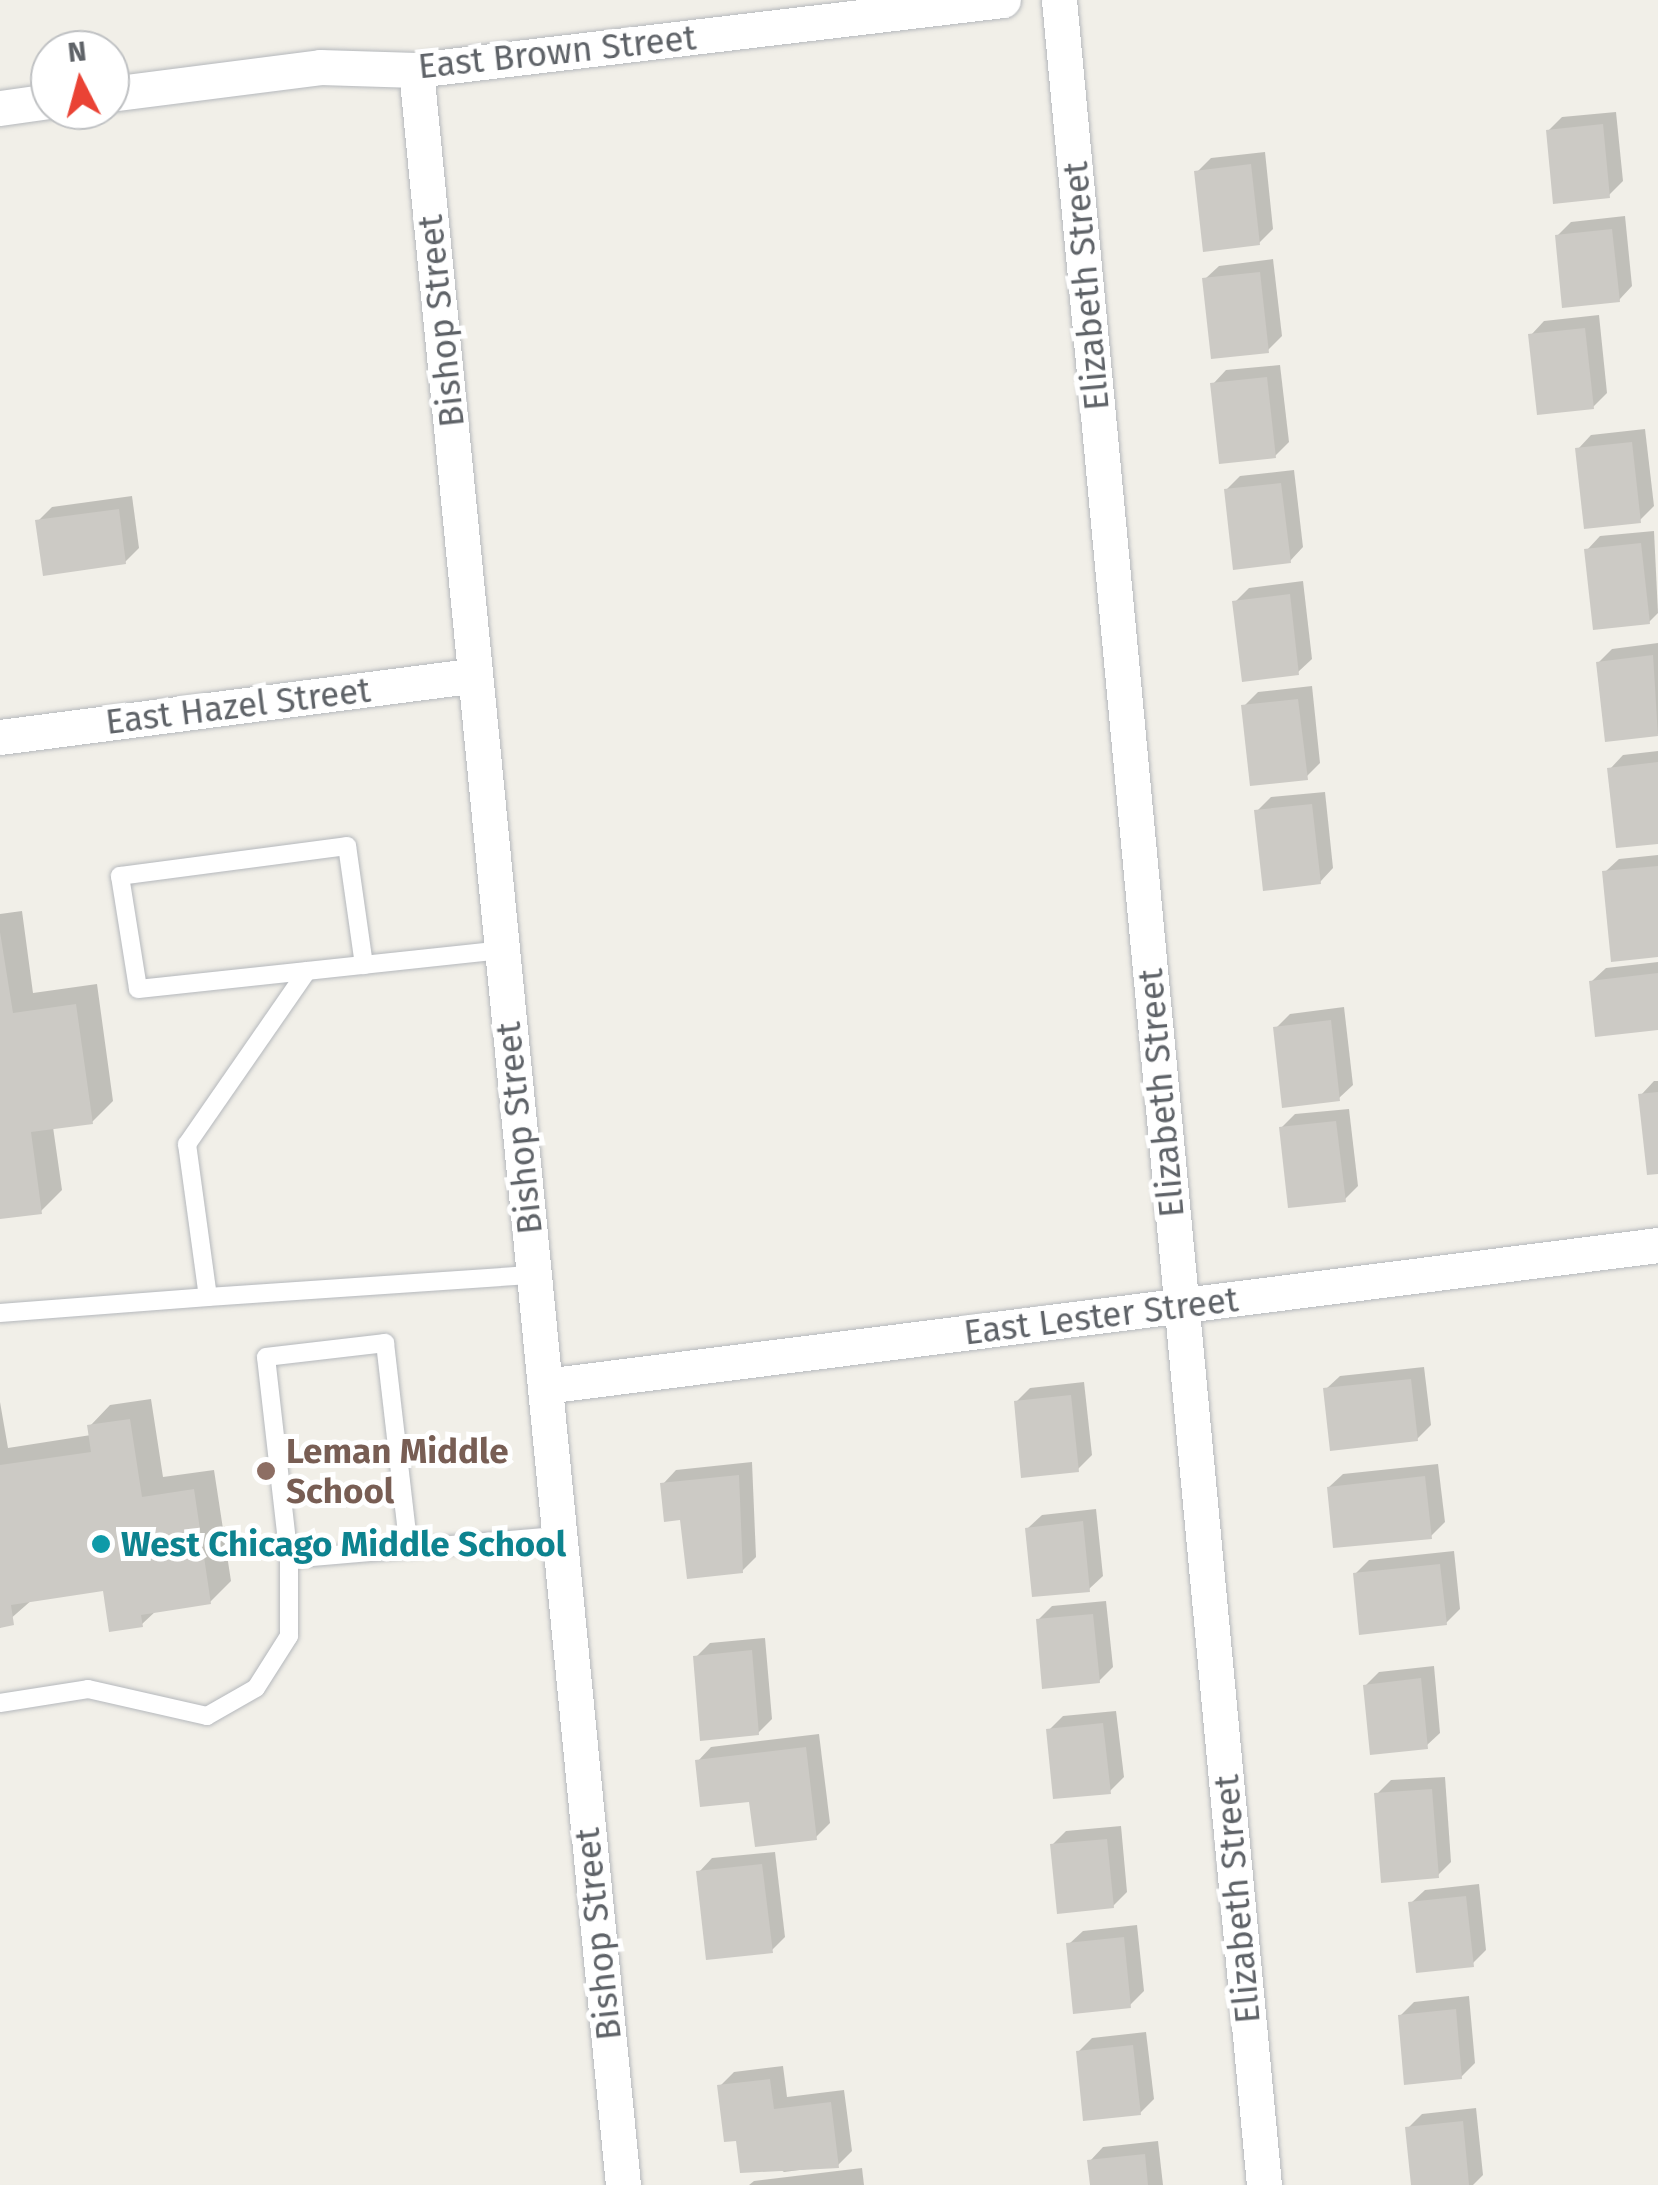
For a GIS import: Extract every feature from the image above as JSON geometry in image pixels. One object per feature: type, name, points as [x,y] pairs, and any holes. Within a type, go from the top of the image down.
[{"type":"street","name":"East Brown Street","points":[[130,91],[320,66],[416,70],[1003,0]]},
{"type":"street","name":"Elizabeth Street","points":[[1059,0],[1264,2185]]},
{"type":"street","name":"Bishop Street","points":[[416,70],[623,2185]]},
{"type":"street","points":[[0,108],[30,104]]},
{"type":"street","name":"East Hazel Street","points":[[0,736],[475,675]]},
{"type":"street","name":"East Lester Street","points":[[544,1386],[1658,1245]]},
{"type":"lane","points":[[364,965],[347,846],[120,876],[138,989],[364,965],[502,950]]},
{"type":"lane","points":[[208,1297],[187,1144],[307,971]]},
{"type":"lane","points":[[0,1313],[533,1275]]},
{"type":"lane","points":[[0,1702],[88,1688],[207,1716],[256,1688],[290,1636],[289,1559],[266,1357],[385,1344],[409,1549]]},
{"type":"lane","points":[[289,1559],[559,1536]]},
{"type":"building","points":[[1603,124],[1610,198],[1553,204],[1546,130]]},
{"type":"building","points":[[1251,164],[1260,245],[1203,252],[1194,171]]},
{"type":"building","points":[[1612,229],[1620,302],[1562,308],[1555,235]]},
{"type":"building","points":[[1260,272],[1269,353],[1211,359],[1202,278]]},
{"type":"building","points":[[1585,328],[1594,409],[1537,415],[1528,334]]},
{"type":"building","points":[[1267,377],[1276,458],[1219,464],[1210,383]]},
{"type":"building","points":[[1632,442],[1641,523],[1584,529],[1575,448]]},
{"type":"building","points":[[1281,483],[1291,563],[1233,570],[1224,489]]},
{"type":"building","points":[[119,509],[126,564],[43,576],[35,520]]},
{"type":"building","points":[[1641,543],[1650,624],[1593,630],[1584,549]]},
{"type":"building","points":[[1290,594],[1299,675],[1242,682],[1232,601]]},
{"type":"building","points":[[1653,655],[1658,736],[1605,742],[1596,662]]},
{"type":"building","points":[[1298,699],[1308,780],[1250,786],[1241,705]]},
{"type":"building","points":[[1658,762],[1658,844],[1616,848],[1607,768]]},
{"type":"building","points":[[1312,804],[1321,884],[1263,891],[1254,810]]},
{"type":"building","points":[[1658,866],[1658,957],[1611,962],[1602,871]]},
{"type":"building","points":[[0,932],[13,1013],[76,1004],[93,1124],[31,1132],[42,1214],[0,1219]]},
{"type":"building","points":[[1658,973],[1658,1030],[1595,1037],[1589,981]]},
{"type":"building","points":[[1331,1020],[1340,1101],[1282,1108],[1273,1027]]},
{"type":"building","points":[[1658,1092],[1658,1174],[1647,1175],[1638,1094]]},
{"type":"building","points":[[1336,1121],[1346,1202],[1288,1208],[1279,1127]]},
{"type":"building","points":[[1411,1379],[1418,1441],[1330,1451],[1323,1388]]},
{"type":"building","points":[[1071,1395],[1079,1472],[1021,1478],[1014,1401]]},
{"type":"building","name":"West Chicago Middle School","points":[[130,1419],[142,1497],[194,1489],[211,1604],[141,1615],[143,1627],[109,1632],[103,1591],[11,1605],[14,1625],[0,1628],[0,1465],[91,1452],[87,1425]]},
{"type":"building","points":[[739,1475],[743,1573],[687,1579],[680,1520],[664,1522],[660,1483]]},
{"type":"building","points":[[1425,1476],[1432,1539],[1333,1548],[1327,1487]]},
{"type":"building","points":[[1083,1521],[1090,1592],[1032,1597],[1025,1528]]},
{"type":"building","points":[[1440,1564],[1447,1625],[1359,1635],[1353,1573]]},
{"type":"building","points":[[1093,1614],[1100,1683],[1042,1689],[1036,1619]]},
{"type":"building","points":[[752,1650],[759,1735],[700,1741],[693,1656]]},
{"type":"building","points":[[1421,1678],[1428,1749],[1370,1755],[1363,1685]]},
{"type":"building","points":[[1103,1723],[1111,1794],[1053,1799],[1046,1729]]},
{"type":"building","points":[[806,1747],[817,1840],[755,1847],[749,1802],[700,1807],[695,1760]]},
{"type":"building","points":[[1432,1789],[1439,1878],[1381,1883],[1374,1793]]},
{"type":"building","points":[[1107,1839],[1114,1908],[1057,1914],[1050,1844]]},
{"type":"building","points":[[762,1864],[773,1953],[706,1960],[696,1871]]},
{"type":"building","points":[[1466,1896],[1474,1967],[1416,1973],[1408,1902]]},
{"type":"building","points":[[1124,1937],[1131,2008],[1073,2014],[1066,1943]]},
{"type":"building","points":[[1456,2009],[1462,2079],[1404,2085],[1398,2015]]},
{"type":"building","points":[[1133,2045],[1141,2115],[1083,2121],[1076,2051]]},
{"type":"building","points":[[770,2079],[774,2109],[831,2102],[839,2168],[740,2173],[736,2141],[724,2142],[717,2085]]},
{"type":"building","points":[[1463,2121],[1469,2185],[1411,2185],[1405,2127]]},
{"type":"building","points":[[1145,2154],[1148,2185],[1090,2185],[1087,2160]]},
{"type":"place","name":"Leman Middle School","points":[[266,1471]]},
{"type":"place","name":"West Chicago Middle School","points":[[101,1544]]}]
